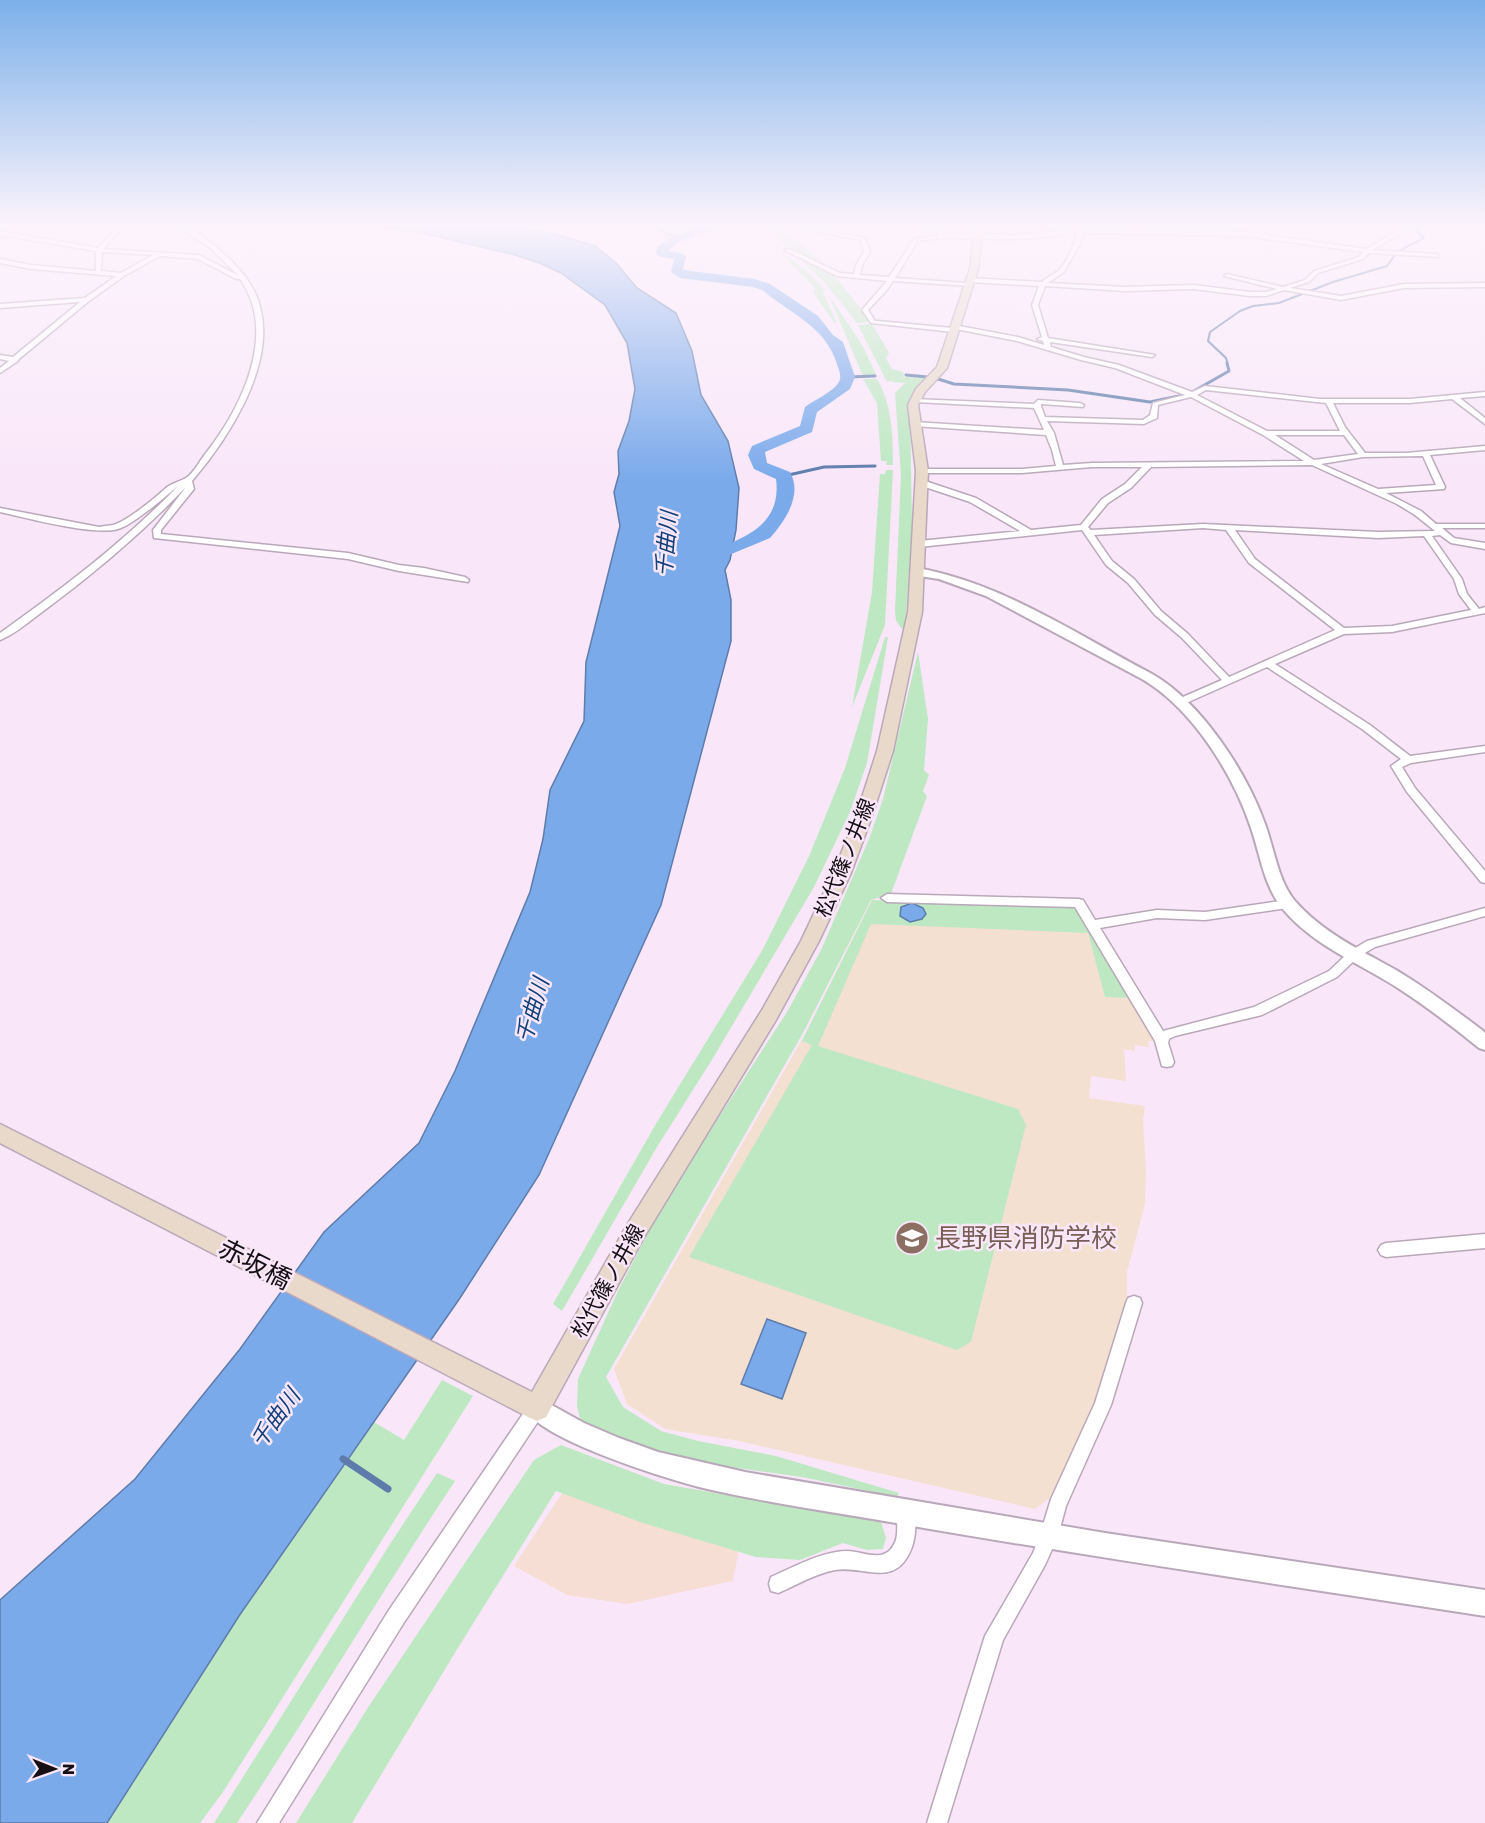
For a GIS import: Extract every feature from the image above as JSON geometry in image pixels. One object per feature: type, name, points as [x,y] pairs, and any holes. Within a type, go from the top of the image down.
[{"type":"main road","points":[[915,400],[920,391],[942,368],[959,309]]},
{"type":"main road","name":"松代篠ノ井線","points":[[537,1408],[635,1232],[774,1005],[810,941],[864,819],[885,751],[915,612],[922,477],[914,424],[915,400]]},
{"type":"main road","name":"赤坂橋","points":[[0,1133],[537,1408]]},
{"type":"street","points":[[0,372],[76,309]]},
{"type":"street","points":[[0,637],[89,573],[146,524],[188,480],[226,431],[243,402],[254,373],[261,329],[258,309]]},
{"type":"street","points":[[866,309],[873,322],[953,329],[1018,339],[1083,359],[1131,370],[1192,395],[1266,433],[1313,463],[1379,491],[1418,513],[1433,531],[1458,579],[1463,594],[1480,611]]},
{"type":"street","points":[[1036,309],[1048,348]]},
{"type":"street","points":[[1018,339],[1045,339],[1152,355]]},
{"type":"street","points":[[0,357],[16,360]]},
{"type":"street","points":[[1042,419],[1144,422],[1154,416],[1155,404],[1192,395],[1204,387],[1328,401],[1386,402],[1485,394]]},
{"type":"street","points":[[1455,398],[1485,422]]},
{"type":"street","points":[[915,400],[1037,406]]},
{"type":"street","points":[[1328,401],[1332,413],[1364,455]]},
{"type":"street","points":[[1037,406],[1038,402],[1080,405]]},
{"type":"street","points":[[1037,406],[1050,433],[1060,468]]},
{"type":"street","points":[[914,424],[1050,433]]},
{"type":"street","points":[[1266,433],[1346,433]]},
{"type":"street","points":[[922,477],[1092,465],[1313,463],[1364,455],[1485,448]]},
{"type":"street","points":[[1379,491],[1442,487],[1425,453]]},
{"type":"street","points":[[1086,530],[1105,501],[1128,486],[1148,465]]},
{"type":"street","points":[[922,477],[931,484],[973,500],[1028,532]]},
{"type":"street","points":[[0,510],[99,529],[112,529],[156,501],[176,484],[188,480]]},
{"type":"street","points":[[188,480],[190,489],[157,530],[157,536],[348,556],[465,580]]},
{"type":"street","points":[[919,544],[1028,532],[1178,527],[1273,528],[1302,533],[1378,535],[1485,526]]},
{"type":"street","points":[[1230,529],[1252,561],[1342,632]]},
{"type":"street","points":[[1086,530],[1109,563],[1131,581],[1158,613],[1185,636],[1227,680]]},
{"type":"street","points":[[1433,531],[1451,540],[1485,546]]},
{"type":"street","points":[[917,572],[933,573],[958,582],[1056,626],[1168,690],[1180,702],[1237,777],[1261,834],[1279,892],[1288,904],[1305,921],[1447,1012],[1485,1043]]},
{"type":"street","points":[[1180,702],[1342,632],[1392,629],[1480,611]]},
{"type":"street","points":[[1267,663],[1366,727],[1408,760]]},
{"type":"street","points":[[1485,749],[1408,760],[1396,766],[1401,777],[1485,879]]},
{"type":"street","points":[[887,898],[1079,903],[1162,1041]]},
{"type":"street","points":[[1093,925],[1157,914],[1205,916],[1288,904]]},
{"type":"street","points":[[1167,1062],[1161,1043],[1164,1036],[1172,1032],[1257,1011],[1333,974],[1354,954],[1371,944],[1485,912]]},
{"type":"street","points":[[1386,1250],[1485,1241]]},
{"type":"street","points":[[937,1823],[995,1636],[1039,1559],[1049,1536],[1057,1505],[1103,1406],[1134,1303]]},
{"type":"street","points":[[267,1823],[396,1617],[537,1408],[562,1425],[615,1450],[672,1469],[947,1521],[1485,1603]]},
{"type":"street","points":[[778,1584],[824,1563],[847,1559],[865,1564],[887,1564],[899,1557],[906,1532],[906,1512]]},
{"type":"shaded area","name":"長野県消防学校","points":[[872,900],[1078,907],[1151,1032],[1153,1041],[1148,1041],[1149,1047],[1135,1045],[1135,1051],[1124,1049],[1126,1081],[1091,1076],[1089,1098],[1145,1106],[1143,1120],[1145,1204],[1127,1272],[1127,1303],[1095,1401],[1050,1498],[1035,1509],[739,1441],[665,1429],[627,1404],[614,1369],[809,1027]]},
{"type":"shaded area","points":[[570,1481],[741,1537],[733,1581],[627,1604],[567,1595],[514,1566]]},
{"type":"green space","points":[[825,309],[831,309],[835,324]]},
{"type":"green space","points":[[834,309],[838,309],[863,346],[876,375],[863,376]]},
{"type":"green space","points":[[846,309],[861,309],[871,322],[857,323]]},
{"type":"green space","points":[[872,324],[889,353],[886,358],[892,369],[903,372],[904,377],[927,378],[910,397],[912,527],[905,629],[901,628],[896,620],[895,611],[901,475],[895,393],[905,383],[891,382],[894,380],[887,382],[858,325]]},
{"type":"green space","points":[[863,379],[877,379],[886,399],[892,432],[893,465],[886,465],[887,461],[881,461],[877,403]]},
{"type":"green space","points":[[886,470],[893,470],[885,625],[852,707],[872,592],[880,474],[885,474]]},
{"type":"green space","points":[[885,637],[888,637],[867,763],[850,812],[814,887],[713,1058],[657,1147],[562,1311],[553,1304],[657,1122],[763,949],[810,854],[845,768]]},
{"type":"green space","points":[[918,652],[928,719],[924,770],[929,775],[923,791],[927,796],[891,894],[871,900],[803,1033],[606,1377],[623,1407],[661,1431],[698,1441],[776,1456],[899,1493],[897,1497],[802,1477],[709,1464],[648,1449],[581,1422],[577,1406],[578,1379],[618,1291],[664,1202],[787,1012],[821,950],[869,839],[883,799]]},
{"type":"green space","points":[[872,900],[1078,907],[1134,998],[1105,997],[1088,933],[871,924],[818,1046],[1018,1109],[1026,1125],[971,1342],[957,1350],[689,1257],[812,1045],[802,1041]]},
{"type":"green space","points":[[442,1380],[473,1396],[223,1792],[200,1823],[107,1823],[239,1616],[374,1422],[404,1440]]},
{"type":"green space","points":[[561,1445],[664,1484],[881,1522],[886,1538],[883,1549],[867,1550],[843,1543],[800,1560],[756,1557],[643,1523],[556,1491],[352,1823],[296,1823],[367,1709],[534,1460]]},
{"type":"green space","points":[[437,1473],[455,1481],[292,1738],[237,1823],[214,1823],[392,1541]]},
{"type":"water","name":"千曲川","points":[[607,309],[670,309],[676,313],[692,351],[701,395],[728,441],[739,488],[736,530],[730,560],[725,570],[731,600],[731,641],[661,905],[539,1175],[460,1298],[239,1616],[107,1823],[0,1823],[0,1600],[135,1479],[240,1349],[324,1232],[419,1143],[455,1071],[530,892],[543,839],[550,790],[584,721],[586,662],[620,526],[614,492],[619,474],[618,451],[629,421],[635,389],[627,343]]},
{"type":"water","points":[[912,903],[923,908],[926,914],[922,919],[910,922],[900,916],[901,907]]},
{"type":"water","points":[[767,1319],[806,1333],[782,1399],[741,1384]]},
{"type":"waterway","points":[[700,562],[764,534],[770,527],[784,501],[784,476],[760,466],[756,455],[758,449],[807,429],[810,410],[845,386],[848,377],[838,345],[828,338],[813,319],[797,309]]},
{"type":"waterway","points":[[1228,365],[1226,358],[1208,341],[1210,332],[1245,309]]},
{"type":"waterway","points":[[1194,391],[1229,371],[1227,363]]},
{"type":"waterway","points":[[906,375],[928,377]]},
{"type":"waterway","points":[[848,377],[875,376]]},
{"type":"waterway","points":[[938,379],[954,384],[1068,390],[1150,402],[1184,395]]},
{"type":"waterway","points":[[784,476],[824,467],[875,466]]},
{"type":"waterway","points":[[343,1459],[388,1489]]},
{"type":"place","name":"長野県消防学校","points":[[912,1238]]}]
